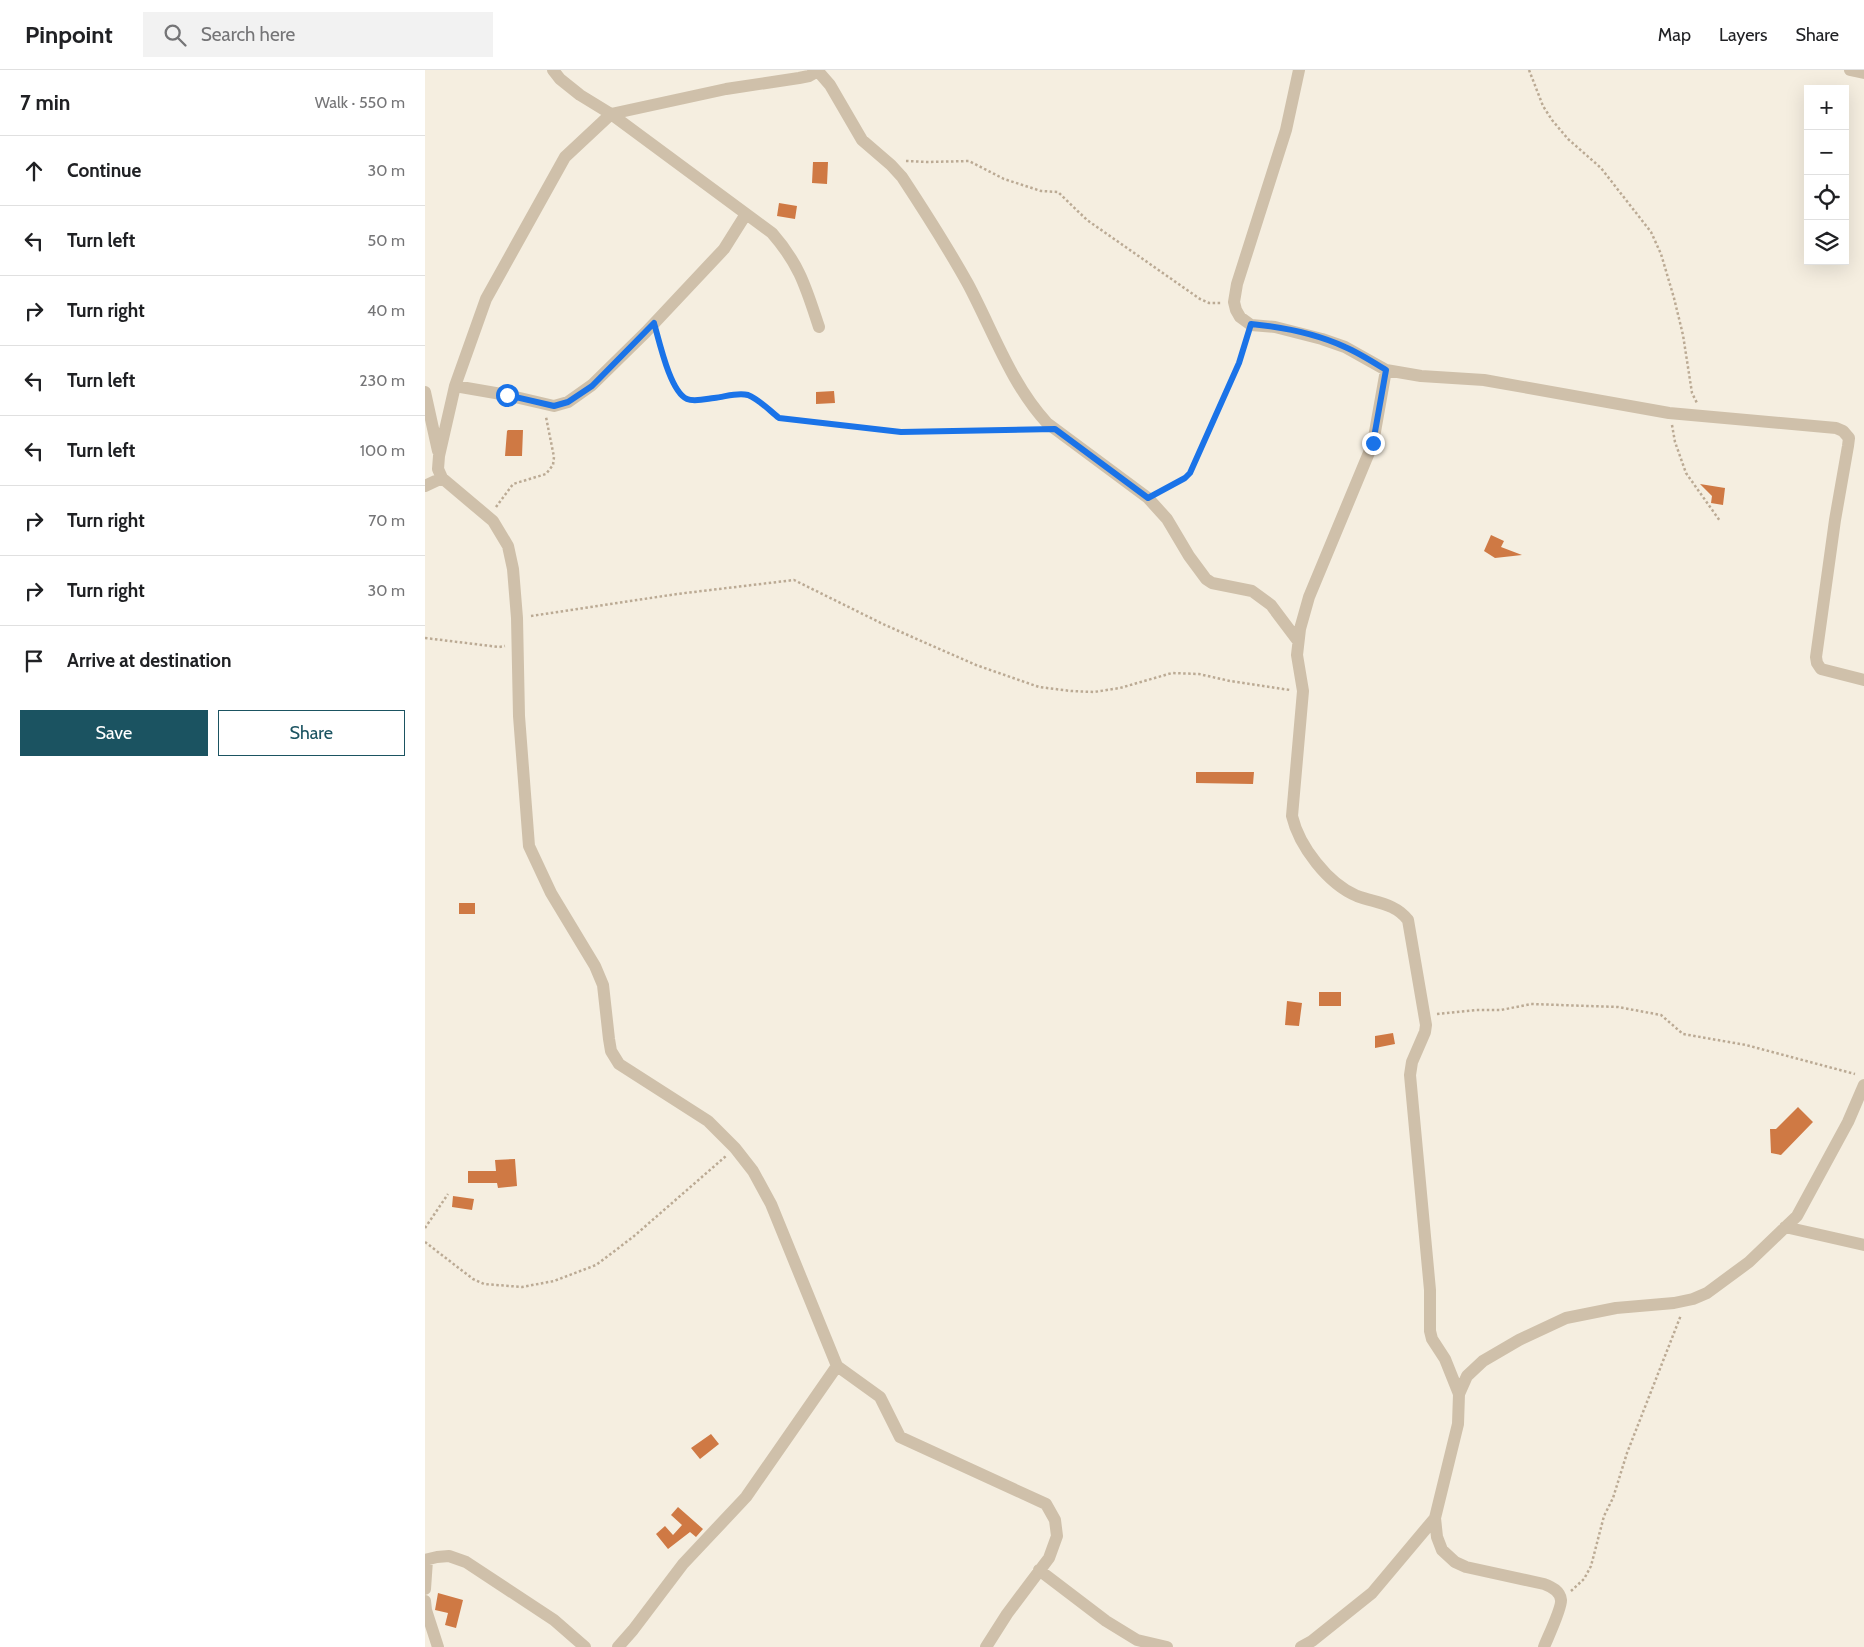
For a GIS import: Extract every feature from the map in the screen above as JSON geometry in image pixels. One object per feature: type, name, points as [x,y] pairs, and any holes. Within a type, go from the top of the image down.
[{"type":"street","points":[[553,70],[560,79],[580,95],[611,114],[772,233],[793,259],[800,272],[819,327]]},
{"type":"street","points":[[439,456],[455,386],[486,299],[565,157],[611,114],[725,89],[809,76],[818,70],[830,85],[862,140],[883,157],[902,177],[968,284],[990,329],[1034,409],[1047,423],[1148,498],[1167,519],[1189,556],[1206,579],[1212,583],[1252,591],[1271,605],[1298,641]]},
{"type":"street","points":[[830,85],[832,70]]},
{"type":"street","points":[[1299,70],[1286,130],[1237,284],[1234,302],[1240,317],[1251,324],[1275,327],[1345,347],[1386,370],[1421,376],[1484,380],[1669,413],[1836,428],[1843,431],[1849,438],[1835,520],[1816,657],[1817,664],[1821,670],[1864,680]]},
{"type":"street","points":[[1850,70],[1864,73]]},
{"type":"street","points":[[455,386],[554,406],[568,402],[592,386],[654,323],[724,249],[746,214]]},
{"type":"street","points":[[1386,370],[1373,443],[1309,597],[1298,641],[1297,655],[1303,691],[1292,816],[1294,825],[1302,840],[1325,875],[1355,895],[1397,908],[1408,920],[1425,1015],[1425,1032],[1414,1056],[1410,1075],[1430,1290],[1430,1331],[1432,1339],[1445,1359],[1459,1394]]},
{"type":"street","points":[[425,392],[442,478],[493,521],[507,546],[513,570],[517,618],[519,716],[529,846],[551,893],[595,966],[603,984],[611,1050],[619,1064],[708,1121],[735,1148],[753,1172],[771,1204],[837,1366],[880,1397],[900,1437],[1046,1504],[1055,1520],[1057,1536],[1049,1558],[986,1647]]},
{"type":"street","points":[[425,486],[442,478]]},
{"type":"street","points":[[1544,1647],[1561,1604],[1553,1588],[1544,1584],[1466,1568],[1455,1562],[1441,1550],[1437,1537],[1435,1518],[1457,1424],[1459,1394],[1467,1376],[1483,1361],[1519,1340],[1566,1318],[1616,1308],[1674,1303],[1707,1293],[1749,1262],[1797,1216],[1848,1122],[1864,1085]]},
{"type":"street","points":[[1785,1227],[1864,1245]]},
{"type":"street","points":[[618,1647],[683,1564],[746,1497],[837,1366]]},
{"type":"street","points":[[1301,1647],[1312,1641],[1371,1592],[1435,1518]]},
{"type":"street","points":[[425,1588],[426,1560],[449,1556],[466,1562],[553,1620],[585,1647]]},
{"type":"street","points":[[1039,1570],[1138,1644],[1167,1647]]},
{"type":"street","points":[[425,1601],[438,1647]]},
{"type":"path","points":[[1529,70],[1543,106],[1553,120],[1568,139],[1601,168],[1651,232],[1661,254],[1674,298],[1683,335],[1692,393],[1701,408],[1711,416]]},
{"type":"path","points":[[883,157],[911,162],[969,161],[1029,188],[1058,192],[1087,220],[1200,299],[1215,304],[1234,302]]},
{"type":"path","points":[[654,323],[672,379],[685,399],[691,400],[736,394],[748,395],[766,406],[779,418],[901,432],[1055,429]]},
{"type":"path","points":[[1148,498],[1185,478],[1190,473],[1239,363],[1251,324]]},
{"type":"path","points":[[486,515],[499,504],[513,484],[546,474],[553,465],[554,457],[546,420],[549,411],[554,406]]},
{"type":"path","points":[[1669,413],[1675,442],[1686,473],[1720,521]]},
{"type":"path","points":[[517,618],[677,594],[794,580],[806,584],[839,604],[976,665],[1039,687],[1094,692],[1120,688],[1172,673],[1199,674],[1303,691]]},
{"type":"path","points":[[425,638],[499,647],[511,643],[516,637]]},
{"type":"path","points":[[1425,1015],[1476,1010],[1501,1010],[1531,1004],[1618,1007],[1661,1015],[1683,1034],[1746,1046],[1855,1074]]},
{"type":"path","points":[[425,1242],[473,1279],[484,1284],[522,1287],[554,1281],[596,1265],[604,1260],[633,1238],[735,1148]]},
{"type":"path","points":[[425,1228],[448,1194]]},
{"type":"path","points":[[1560,1599],[1577,1588],[1591,1566],[1604,1516],[1613,1498],[1627,1453],[1687,1300]]},
{"type":"building","points":[[813,162],[828,162],[827,184],[812,183]]},
{"type":"building","points":[[779,203],[797,206],[795,219],[777,216]]},
{"type":"building","points":[[834,391],[835,403],[816,404],[816,392]]},
{"type":"building","points":[[508,430],[523,430],[522,456],[505,456]]},
{"type":"building","points":[[1700,484],[1725,488],[1723,505],[1711,503],[1712,496]]},
{"type":"building","points":[[1491,535],[1504,541],[1501,547],[1522,555],[1495,558],[1484,551]]},
{"type":"building","points":[[1196,772],[1254,772],[1253,784],[1196,783]]},
{"type":"building","points":[[459,903],[475,903],[475,914],[459,914]]},
{"type":"building","points":[[1319,992],[1341,992],[1341,1006],[1319,1006]]},
{"type":"building","points":[[1287,1001],[1302,1003],[1299,1026],[1285,1025]]},
{"type":"building","points":[[1393,1033],[1395,1044],[1375,1048],[1375,1036]]},
{"type":"building","points":[[1798,1107],[1813,1122],[1781,1155],[1771,1153],[1770,1129],[1776,1129]]},
{"type":"building","points":[[515,1159],[517,1186],[498,1188],[497,1183],[468,1183],[468,1171],[496,1171],[495,1160]]},
{"type":"building","points":[[453,1196],[474,1199],[472,1210],[452,1207]]},
{"type":"building","points":[[711,1434],[719,1444],[700,1459],[691,1448]]},
{"type":"building","points":[[678,1507],[703,1529],[696,1537],[690,1532],[668,1549],[656,1534],[665,1526],[673,1535],[682,1525],[671,1515]]},
{"type":"building","points":[[438,1593],[463,1600],[456,1628],[445,1625],[448,1613],[435,1610]]},
{"type":"route","points":[[507,395],[554,406],[568,402],[592,386],[654,323],[672,379],[685,399],[703,399],[736,394],[748,395],[766,406],[779,418],[901,432],[1055,429],[1148,498],[1185,478],[1190,473],[1239,363],[1251,324],[1275,327],[1322,339],[1345,347],[1386,370],[1373,443]]}]
